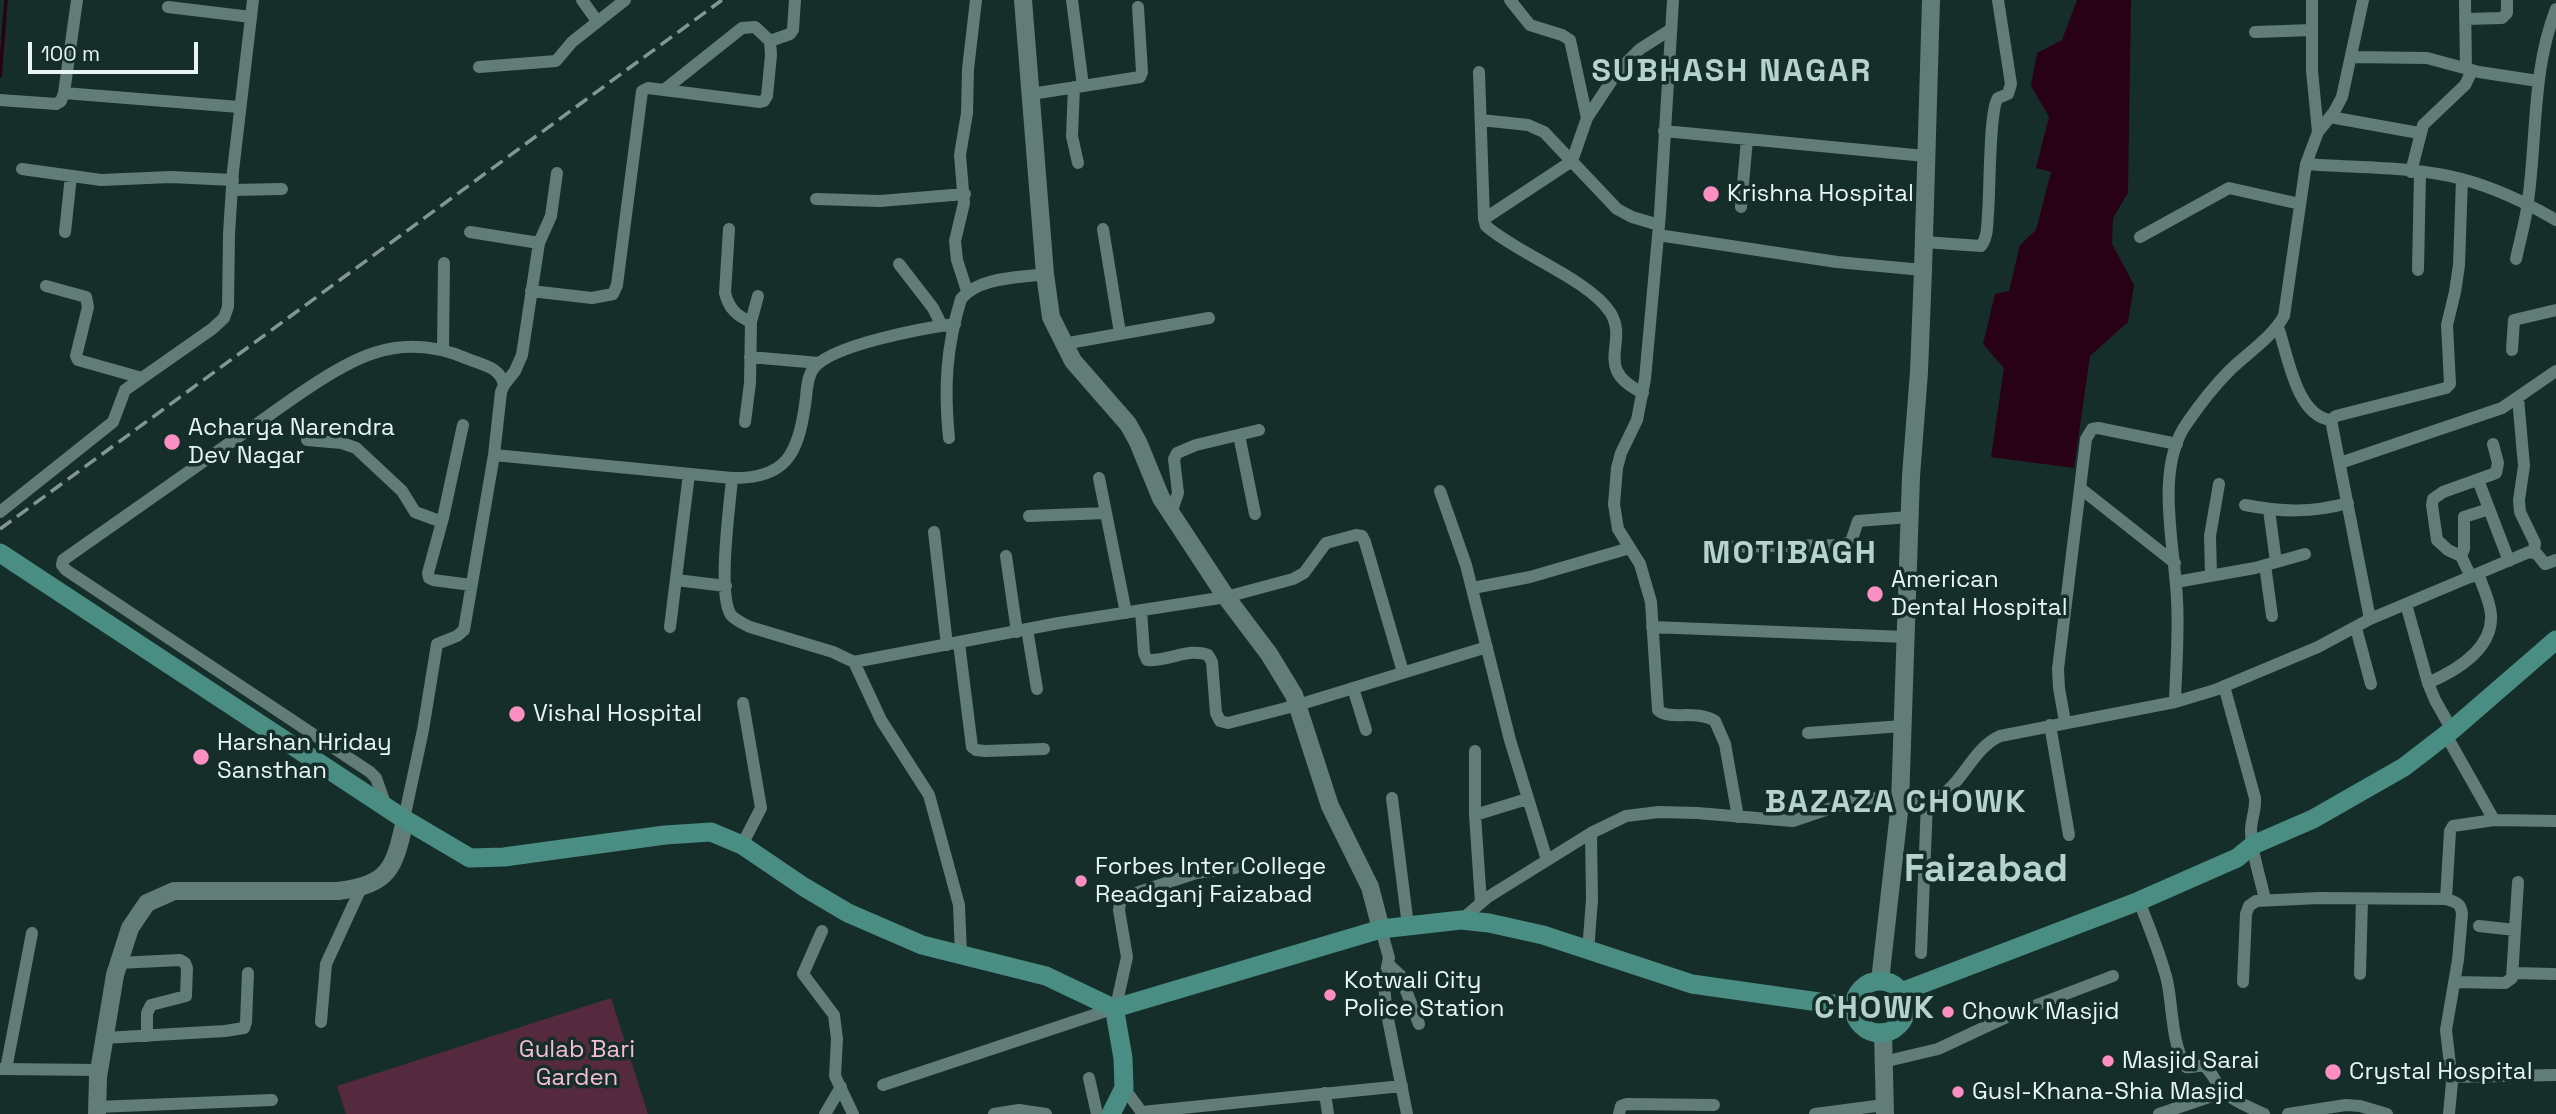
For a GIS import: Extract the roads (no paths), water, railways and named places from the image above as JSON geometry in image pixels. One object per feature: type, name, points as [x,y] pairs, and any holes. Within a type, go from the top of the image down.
[{"type":"main road","points":[[0,553],[404,819],[470,858],[504,857],[665,835],[711,832],[742,845],[804,887],[848,912],[922,945],[1046,976],[1114,1008],[1381,929],[1461,920],[1517,928],[1692,985],[1854,1007]]},
{"type":"main road","points":[[1901,992],[2139,901],[2343,816],[2407,778],[2556,640]]},
{"type":"main road","points":[[2451,736],[2556,655]]},
{"type":"main road","points":[[1880,981],[1888,982],[1901,992],[1905,1000],[1903,1017],[1898,1024],[1883,1032],[1865,1028],[1857,1019],[1854,1007],[1861,989],[1880,981]]},
{"type":"main road","points":[[1111,1114],[1124,1088],[1123,1058],[1114,1008]]},
{"type":"street","points":[[5,100],[56,104],[61,101],[77,0]]},
{"type":"street","points":[[0,512],[113,422],[125,390],[224,318],[228,307],[232,185],[239,107],[253,0]]},
{"type":"street","points":[[582,0],[597,21]]},
{"type":"street","points":[[480,67],[556,61],[572,42],[625,0]]},
{"type":"street","points":[[770,41],[790,34],[795,0]]},
{"type":"street","points":[[967,291],[955,250],[965,194],[960,155],[967,113],[968,69],[976,0]]},
{"type":"street","points":[[1023,0],[1045,274],[1051,317],[1063,344],[1081,372],[1128,424],[1156,487],[1171,513],[1226,597],[1289,684],[1330,806],[1370,887],[1389,965],[1384,981],[1386,1009],[1407,1114]]},
{"type":"street","points":[[1072,0],[1078,86],[1072,136],[1077,163]]},
{"type":"street","points":[[1510,0],[1530,25],[1570,40],[1587,118]]},
{"type":"street","points":[[1674,0],[1658,230],[1643,393],[1637,420],[1617,468],[1615,520],[1640,564],[1651,602],[1658,710],[1666,715],[1699,715],[1715,722],[1725,744],[1738,817]]},
{"type":"street","points":[[1880,981],[1900,800],[1909,517],[1923,270],[1931,0]]},
{"type":"street","points":[[1924,242],[1981,246],[1986,237],[1991,182],[1992,111],[1998,98],[2008,94],[2011,84],[1998,0]]},
{"type":"street","points":[[2312,0],[2312,71],[2318,132]]},
{"type":"street","points":[[2175,702],[2176,582],[2169,499],[2170,470],[2177,444],[2187,423],[2229,372],[2278,327],[2284,316],[2306,164],[2318,132],[2342,97],[2363,0]]},
{"type":"street","points":[[2418,270],[2416,172],[2419,133],[2428,118],[2465,85],[2469,70],[2465,0]]},
{"type":"street","points":[[2465,19],[2502,18],[2507,13],[2507,0]]},
{"type":"street","points":[[167,7],[196,5],[251,17]]},
{"type":"street","points":[[1031,94],[1140,76],[1142,72],[1138,6]]},
{"type":"street","points":[[2516,259],[2528,203],[2538,82],[2556,9]]},
{"type":"street","points":[[531,291],[592,298],[613,293],[617,285],[642,91],[648,88],[664,90],[764,101],[767,96],[770,41],[755,27],[742,28],[664,90]]},
{"type":"street","points":[[1484,219],[1572,161],[1587,118],[1618,71],[1630,57],[1670,30]]},
{"type":"street","points":[[2255,32],[2312,30]]},
{"type":"street","points":[[2351,57],[2427,58],[2469,70],[2538,82]]},
{"type":"street","points":[[1479,72],[1484,219],[1493,231],[1590,292],[1608,309],[1616,328],[1613,356],[1617,371],[1624,383],[1643,393]]},
{"type":"street","points":[[64,93],[239,107]]},
{"type":"street","points":[[2329,117],[2419,133]]},
{"type":"street","points":[[1481,120],[1537,127],[1550,137],[1617,209],[1658,230],[1837,262],[1923,270]]},
{"type":"street","points":[[1664,131],[1925,156]]},
{"type":"street","points":[[1741,207],[1747,139]]},
{"type":"street","points":[[2306,164],[2416,172],[2462,179],[2528,203],[2556,220]]},
{"type":"street","points":[[22,169],[101,180],[171,177],[282,190]]},
{"type":"street","points":[[504,385],[520,362],[539,243],[551,216],[557,173]]},
{"type":"street","points":[[65,232],[71,176]]},
{"type":"street","points":[[2331,420],[2336,416],[2446,388],[2450,384],[2447,325],[2459,265],[2462,179]]},
{"type":"street","points":[[2140,237],[2229,188],[2300,204]]},
{"type":"street","points":[[816,199],[880,201],[965,194]]},
{"type":"street","points":[[729,229],[725,293],[727,302],[735,313],[751,322]]},
{"type":"street","points":[[1103,229],[1120,333]]},
{"type":"street","points":[[470,232],[539,243]]},
{"type":"street","points":[[443,263],[443,350]]},
{"type":"street","points":[[899,264],[948,325]]},
{"type":"street","points":[[949,438],[945,384],[948,325],[961,299],[977,285],[1045,274]]},
{"type":"street","points":[[46,286],[86,297],[88,307],[76,356],[78,360],[142,378]]},
{"type":"street","points":[[745,422],[750,383],[751,322],[758,296]]},
{"type":"street","points":[[2512,350],[2514,320],[2556,310]]},
{"type":"street","points":[[1063,344],[1209,318]]},
{"type":"street","points":[[494,455],[732,478],[762,477],[774,473],[785,461],[801,428],[808,380],[819,363],[835,353],[948,325]]},
{"type":"street","points":[[2278,327],[2300,395],[2316,416],[2331,420]]},
{"type":"street","points":[[272,1100],[97,1110],[99,1070],[118,963],[130,928],[138,914],[147,903],[161,895],[190,890],[324,891],[361,888],[376,883],[396,856],[423,730],[437,644],[457,636],[464,629],[504,385],[495,369],[443,350],[417,347],[398,348],[361,358],[266,418],[63,560],[62,565],[369,772],[376,778],[386,807]]},
{"type":"street","points":[[750,357],[819,363]]},
{"type":"street","points":[[2340,463],[2502,408],[2555,370]]},
{"type":"street","points":[[2518,398],[2524,466],[2520,512],[2535,543],[2534,551],[2545,564],[2556,560]]},
{"type":"street","points":[[2331,420],[2370,620]]},
{"type":"street","points":[[463,425],[429,578],[471,585]]},
{"type":"street","points":[[2065,722],[2057,678],[2086,439],[2092,429],[2114,430],[2177,444]]},
{"type":"street","points":[[1171,513],[1178,493],[1174,459],[1177,453],[1196,445],[1258,430]]},
{"type":"street","points":[[1239,435],[1255,514]]},
{"type":"street","points":[[307,440],[342,443],[356,448],[402,491],[415,512],[442,522]]},
{"type":"street","points":[[2428,683],[2453,671],[2470,658],[2491,625],[2490,606],[2474,575],[2461,556],[2443,547],[2437,540],[2432,505],[2433,499],[2443,492],[2496,473],[2498,469],[2493,444]]},
{"type":"street","points":[[670,626],[689,474]]},
{"type":"street","points":[[732,478],[726,537],[726,586],[731,615],[750,626],[834,652],[854,662],[1226,597],[1293,579],[1304,573],[1326,543],[1356,535],[1362,536],[1403,672]]},
{"type":"street","points":[[1098,478],[1126,613]]},
{"type":"street","points":[[2477,480],[2509,561]]},
{"type":"street","points":[[2211,575],[2210,536],[2219,484]]},
{"type":"street","points":[[2080,488],[2175,563]]},
{"type":"street","points":[[1440,491],[1473,588],[1510,740],[1547,860]]},
{"type":"street","points":[[2245,505],[2269,510],[2314,511],[2348,503]]},
{"type":"street","points":[[2461,556],[2465,542],[2464,517],[2489,509]]},
{"type":"street","points":[[2269,510],[2272,616]]},
{"type":"street","points":[[1029,516],[1106,513]]},
{"type":"street","points":[[1721,547],[1838,545],[1851,542],[1858,521],[1909,517]]},
{"type":"street","points":[[934,532],[972,747],[985,751],[1044,749]]},
{"type":"street","points":[[1473,588],[1530,577],[1630,548]]},
{"type":"street","points":[[1461,920],[1481,903],[1547,860],[1613,821],[1639,813],[1697,813],[1793,821],[1858,799],[1927,802],[1947,791],[1991,740],[2050,725],[2175,702],[2224,686],[2318,647],[2406,604],[2534,551]]},
{"type":"street","points":[[2176,582],[2305,554]]},
{"type":"street","points":[[1006,556],[1037,689]]},
{"type":"street","points":[[676,580],[726,586]]},
{"type":"street","points":[[2406,604],[2428,683],[2451,736],[2494,820]]},
{"type":"street","points":[[1141,610],[1144,653],[1147,660],[1201,652],[1208,655],[1212,662],[1216,713],[1220,721],[1228,723],[1240,722],[1487,648]]},
{"type":"street","points":[[1652,626],[1906,637]]},
{"type":"street","points":[[2356,628],[2371,684]]},
{"type":"street","points":[[854,662],[886,729],[929,795],[959,905],[961,955]]},
{"type":"street","points":[[2224,686],[2255,797],[2249,853],[2265,900]]},
{"type":"street","points":[[1353,688],[1366,730]]},
{"type":"street","points":[[742,845],[761,808],[743,703]]},
{"type":"street","points":[[2050,725],[2069,835]]},
{"type":"street","points":[[1808,733],[1902,726]]},
{"type":"street","points":[[1475,751],[1475,815],[1481,903]]},
{"type":"street","points":[[1392,798],[1408,926]]},
{"type":"street","points":[[1475,815],[1527,799]]},
{"type":"street","points":[[1921,953],[1927,802]]},
{"type":"street","points":[[2446,899],[2450,831],[2458,824],[2494,820],[2556,821]]},
{"type":"street","points":[[1588,951],[1592,901],[1591,833]]},
{"type":"street","points":[[883,1085],[1114,1008],[1127,957],[1119,910],[1121,898],[1196,873],[1235,868]]},
{"type":"street","points":[[2455,982],[2510,981],[2514,973],[2518,882]]},
{"type":"street","points":[[321,1022],[326,964],[361,888]]},
{"type":"street","points":[[2360,974],[2362,899]]},
{"type":"street","points":[[2244,982],[2246,914],[2249,906],[2256,901],[2446,899],[2457,902],[2461,907],[2455,982],[2446,1030],[2452,1077],[2449,1114]]},
{"type":"street","points":[[2139,901],[2166,979],[2183,1062],[2186,1067],[2206,1068],[2224,1092],[2264,1114]]},
{"type":"street","points":[[2479,926],[2515,930]]},
{"type":"street","points":[[822,930],[803,974],[834,1015],[837,1039],[833,1069],[853,1114]]},
{"type":"street","points":[[32,933],[3,1069],[99,1070]]},
{"type":"street","points":[[118,963],[185,962],[186,996],[150,1005],[146,1036]]},
{"type":"street","points":[[1389,965],[1400,975],[1419,1024]]},
{"type":"street","points":[[104,1038],[244,1028],[248,973]]},
{"type":"street","points":[[2514,973],[2554,974]]},
{"type":"street","points":[[1883,1062],[1938,1049],[2013,1014],[2113,976]]},
{"type":"street","points":[[1815,1114],[1885,1109],[1883,1032]]},
{"type":"street","points":[[2452,1077],[2556,1075]]},
{"type":"street","points":[[1089,1078],[1097,1114]]},
{"type":"street","points":[[1124,1088],[1143,1113],[1221,1109],[1325,1093],[1402,1086]]},
{"type":"street","points":[[825,1114],[841,1087]]},
{"type":"street","points":[[2159,1114],[2224,1092]]},
{"type":"street","points":[[1325,1093],[1328,1114]]},
{"type":"street","points":[[1619,1114],[1621,1106],[1627,1104],[1714,1105]]},
{"type":"street","points":[[2288,1114],[2324,1106],[2346,1105],[2387,1114]]},
{"type":"street","points":[[994,1114],[1019,1110],[1046,1114]]},
{"type":"waterway","points":[[0,76],[6,0]]},
{"type":"railway","points":[[0,529],[722,0]]},
{"type":"place","name":"Krishna Hospital","points":[[1711,194]]},
{"type":"place","name":"Acharya Narendra Dev Nagar","points":[[172,442]]},
{"type":"place","name":"American Dental Hospital","points":[[1875,594]]},
{"type":"place","name":"Vishal Hospital","points":[[517,714]]},
{"type":"place","name":"Harshan Hriday Sansthan","points":[[201,757]]},
{"type":"place","name":"Forbes Inter College Readganj Faizabad","points":[[1081,881]]},
{"type":"place","name":"Kotwali City Police Station","points":[[1330,995]]},
{"type":"place","name":"Chowk Masjid","points":[[1948,1012]]},
{"type":"place","name":"Masjid Sarai","points":[[2108,1061]]},
{"type":"place","name":"Crystal Hospital","points":[[2333,1072]]},
{"type":"place","name":"Gusl-Khana-Shia Masjid","points":[[1958,1092]]},
{"type":"district","name":"SUBHASH NAGAR","points":[[1732,72]]},
{"type":"district","name":"MOTIBAGH","points":[[1790,554]]},
{"type":"district","name":"BAZAZA CHOWK","points":[[1896,803]]},
{"type":"district","name":"Faizabad","points":[[1986,871]]},
{"type":"district","name":"CHOWK","points":[[1875,1009]]},
{"type":"park label","name":"Gulab Bari Garden","points":[[577,1064]]}]
